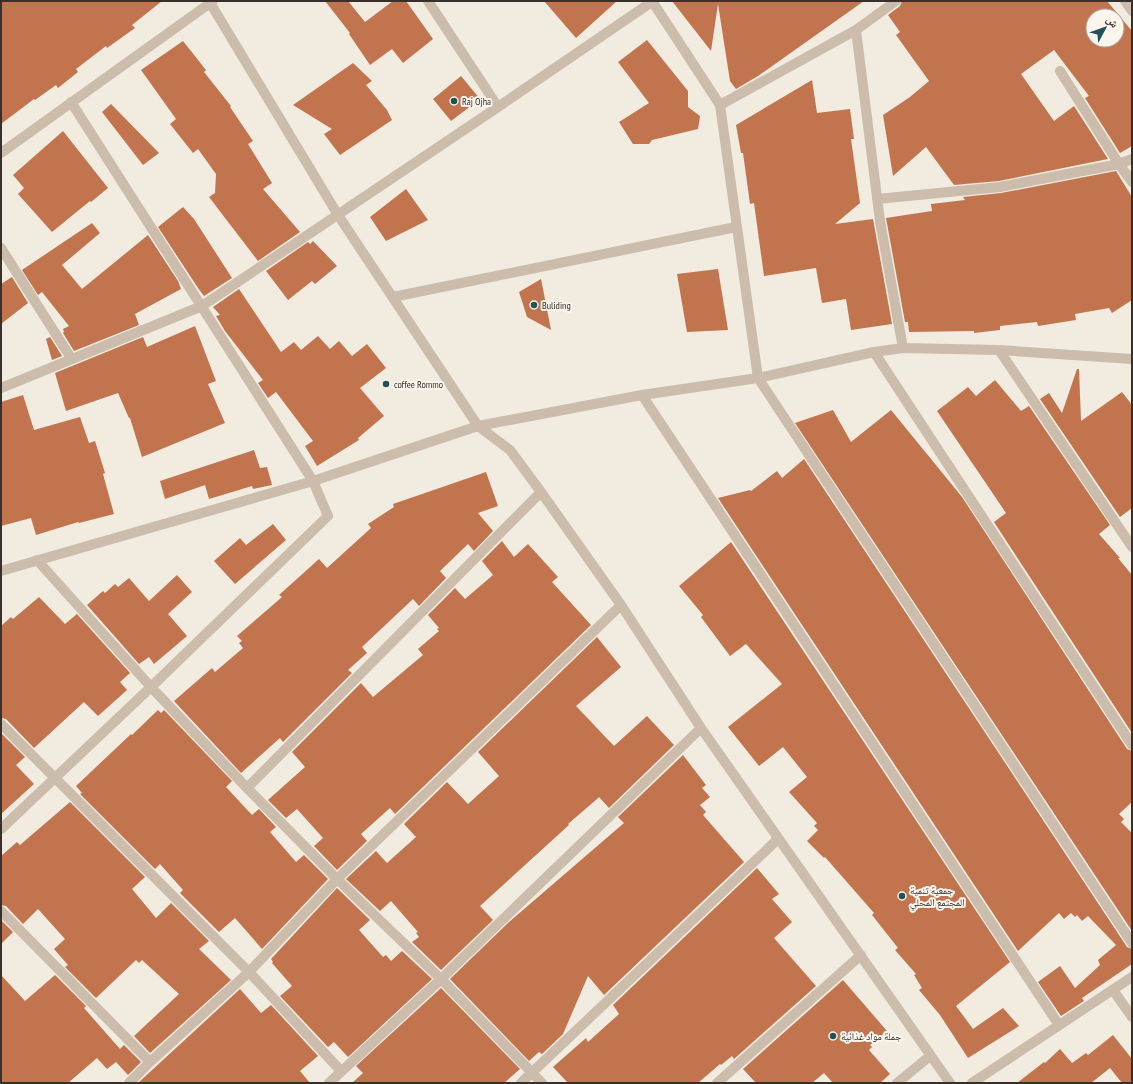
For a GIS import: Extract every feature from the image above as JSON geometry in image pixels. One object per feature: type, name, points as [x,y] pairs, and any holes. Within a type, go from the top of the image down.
[{"type":"street","points":[[428,1],[498,107]]},
{"type":"street","points":[[1,388],[71,358],[202,306],[653,1],[720,105],[758,378],[1132,943]]},
{"type":"street","points":[[720,105],[856,30],[896,1]]},
{"type":"street","points":[[1125,1],[1132,11]]},
{"type":"street","points":[[1,153],[211,2],[338,215],[478,426],[510,450],[541,492],[621,605],[701,728],[950,1083]]},
{"type":"street","points":[[856,30],[880,221],[903,348]]},
{"type":"street","points":[[1060,71],[1132,182]]},
{"type":"street","points":[[1,829],[328,516],[313,481],[71,102]]},
{"type":"street","points":[[877,199],[1000,187],[1119,164],[1132,159]]},
{"type":"street","points":[[393,298],[736,227]]},
{"type":"street","points":[[1,248],[71,358]]},
{"type":"street","points":[[1,571],[313,481],[478,426],[642,395],[758,378],[874,352],[903,348],[1000,350],[1131,360]]},
{"type":"street","points":[[1000,350],[1132,547]]},
{"type":"street","points":[[874,352],[1132,745]]},
{"type":"street","points":[[642,395],[1059,1025]]},
{"type":"street","points":[[247,788],[541,492]]},
{"type":"street","points":[[37,560],[151,687],[247,788],[337,879],[441,979],[542,1083]]},
{"type":"street","points":[[129,1083],[249,972],[337,879],[621,605]]},
{"type":"street","points":[[1,724],[249,972],[341,1071]]},
{"type":"street","points":[[328,1083],[441,979],[701,728]]},
{"type":"street","points":[[521,1083],[778,839]]},
{"type":"street","points":[[1,911],[150,1062]]},
{"type":"street","points":[[717,1083],[861,955]]},
{"type":"street","points":[[972,1083],[1132,977]]},
{"type":"street","points":[[1113,990],[1132,1017]]},
{"type":"street","points":[[897,1083],[930,1056]]},
{"type":"building","points":[[1,1],[162,1],[132,25],[135,28],[107,48],[106,46],[76,69],[78,72],[58,88],[56,85],[35,100],[34,99],[1,124]]},
{"type":"building","points":[[325,1],[348,1],[365,22],[393,1],[406,1],[433,39],[403,63],[392,49],[370,65],[349,34],[350,33]]},
{"type":"building","points":[[544,1],[617,1],[576,38]]},
{"type":"building","points":[[672,1],[864,1],[758,76],[736,89],[730,81],[718,4],[711,51]]},
{"type":"building","points":[[902,1],[1107,1],[1113,8],[1085,8],[1085,48],[1125,48],[1125,23],[1132,31],[1132,146],[1120,153],[1085,98],[1089,96],[1054,50],[1021,74],[1054,121],[1074,106],[1108,159],[999,181],[954,185],[926,147],[893,176],[883,115],[910,97],[929,81],[896,35],[900,32],[888,15],[900,6]]},
{"type":"building","points":[[647,40],[688,91],[688,107],[700,116],[698,129],[652,140],[649,144],[633,144],[619,122],[649,103],[618,62]]},
{"type":"building","points":[[183,41],[206,70],[204,72],[231,106],[230,107],[253,141],[248,144],[272,183],[263,189],[300,232],[258,261],[209,197],[215,193],[216,174],[198,149],[193,153],[170,124],[176,119],[141,70]]},
{"type":"building","points":[[353,63],[372,81],[366,85],[387,110],[392,120],[340,155],[324,134],[332,129],[293,105]]},
{"type":"building","name":"Raj Ojha","points":[[461,76],[480,99],[451,121],[433,99]]},
{"type":"building","points":[[812,80],[817,113],[850,109],[854,139],[851,139],[860,203],[835,224],[873,219],[892,324],[851,330],[846,299],[822,303],[816,268],[764,276],[754,203],[750,204],[743,153],[741,153],[736,125]]},
{"type":"building","points":[[111,104],[159,153],[143,165],[102,112]]},
{"type":"building","points":[[63,131],[108,188],[52,232],[18,194],[24,188],[13,175]]},
{"type":"building","points":[[1116,171],[1132,197],[1132,300],[1112,313],[1109,308],[1075,314],[1076,320],[1038,326],[1037,322],[1000,326],[1000,330],[974,333],[974,331],[909,332],[908,322],[905,322],[886,218],[932,211],[931,204],[965,200],[963,197],[1001,193]]},
{"type":"building","points":[[406,189],[428,220],[386,241],[370,217]]},
{"type":"building","points":[[183,207],[194,219],[232,278],[204,296],[158,227]]},
{"type":"building","points":[[92,223],[100,233],[62,265],[82,289],[148,235],[178,281],[181,289],[135,314],[139,325],[74,351],[63,333],[63,329],[69,326],[42,292],[38,295],[22,270]]},
{"type":"building","points":[[313,241],[337,266],[315,284],[312,281],[288,300],[266,271],[308,242],[310,244]]},
{"type":"building","points":[[718,269],[728,330],[687,332],[677,274]]},
{"type":"building","points":[[12,277],[28,303],[1,324],[1,284]]},
{"type":"building","name":"Buliding","points":[[541,279],[551,330],[527,317],[519,292]]},
{"type":"building","points":[[239,289],[281,352],[294,342],[301,350],[318,336],[330,349],[339,341],[352,356],[367,344],[386,368],[360,388],[384,416],[358,438],[359,440],[317,466],[305,446],[313,441],[276,392],[268,398],[258,383],[263,380],[225,331],[216,316],[220,315],[213,307]]},
{"type":"building","points":[[195,326],[216,381],[208,384],[225,423],[142,457],[130,418],[118,393],[66,411],[55,373],[143,337],[147,347]]},
{"type":"building","points":[[50,337],[62,356],[52,360],[46,339]]},
{"type":"building","points":[[1077,369],[1079,369],[1081,421],[1122,392],[1132,405],[1132,508],[1120,517],[1040,399],[1049,393],[1062,413]]},
{"type":"building","points":[[995,380],[1021,411],[1029,406],[1110,525],[1099,534],[1120,558],[1118,558],[1132,575],[1132,733],[994,522],[1006,513],[937,411],[968,387],[976,396]]},
{"type":"building","points":[[23,395],[34,430],[80,417],[89,443],[95,441],[105,473],[103,474],[114,514],[78,522],[36,535],[31,518],[1,526],[1,402]]},
{"type":"building","points":[[833,410],[851,442],[891,410],[962,497],[1127,749],[1132,751],[1132,802],[1119,814],[1124,819],[1121,822],[1132,833],[1132,931],[795,423]]},
{"type":"building","points":[[254,450],[260,468],[267,467],[272,485],[253,489],[252,486],[209,499],[205,485],[165,499],[160,481]]},
{"type":"building","points":[[804,459],[1127,947],[1132,949],[1132,964],[1082,998],[1084,1001],[1061,1016],[1038,982],[1060,966],[1075,988],[1100,965],[1098,960],[1116,945],[1088,916],[1082,921],[1077,915],[1075,917],[1071,913],[1064,919],[1059,913],[1018,951],[718,498],[751,491],[777,471],[782,478]]},
{"type":"building","points":[[486,472],[498,506],[478,513],[493,531],[474,551],[468,544],[440,571],[446,578],[419,606],[413,599],[362,647],[367,653],[348,670],[352,673],[283,742],[280,738],[241,773],[174,701],[212,668],[215,672],[243,648],[239,643],[242,641],[237,636],[282,597],[279,595],[319,559],[327,568],[371,528],[368,524],[394,507],[393,504]]},
{"type":"building","points":[[273,524],[286,540],[235,584],[214,561],[240,538],[246,545]]},
{"type":"building","points":[[502,541],[514,557],[528,544],[558,577],[552,582],[591,625],[395,814],[390,808],[361,834],[367,841],[337,870],[314,846],[323,838],[297,809],[286,818],[268,800],[305,767],[292,752],[361,683],[373,697],[423,655],[418,649],[439,631],[437,629],[439,628],[428,615],[455,588],[465,599],[493,575],[482,561]]},
{"type":"building","points":[[731,542],[1010,962],[956,1006],[973,1029],[1003,1008],[1019,1026],[968,1058],[940,1015],[919,990],[922,988],[914,975],[916,974],[895,950],[898,948],[872,915],[874,913],[825,857],[824,858],[807,841],[818,830],[814,826],[817,823],[789,792],[807,777],[783,747],[759,766],[728,727],[782,684],[746,644],[730,656],[701,617],[703,615],[679,586]]},
{"type":"building","points":[[177,575],[192,592],[168,614],[187,636],[154,664],[149,657],[139,664],[87,605],[103,591],[105,593],[115,584],[118,587],[129,578],[149,601]]},
{"type":"building","points":[[39,597],[65,624],[77,614],[130,673],[120,682],[127,690],[98,716],[84,702],[34,748],[6,719],[1,718],[1,626],[11,617],[13,619]]},
{"type":"building","points":[[597,637],[621,667],[576,706],[614,746],[647,716],[674,745],[609,808],[599,797],[480,906],[493,920],[441,970],[412,942],[419,937],[416,933],[418,932],[391,901],[380,911],[346,879],[376,851],[387,863],[416,837],[404,824],[447,782],[468,804],[499,776],[478,752]]},
{"type":"building","points":[[158,710],[161,713],[164,710],[232,781],[226,787],[252,815],[259,809],[276,827],[270,832],[296,862],[304,855],[328,879],[262,949],[235,918],[219,932],[180,893],[183,890],[160,864],[155,869],[80,794],[82,793],[76,786]]},
{"type":"building","points":[[1,733],[25,757],[16,765],[34,784],[1,814]]},
{"type":"building","points":[[683,755],[706,785],[702,788],[710,797],[700,805],[706,812],[703,815],[744,862],[604,995],[588,976],[563,1034],[542,1054],[539,1052],[529,1061],[450,979],[509,922],[624,823],[618,817]]},
{"type":"building","points":[[70,802],[145,877],[132,889],[156,918],[171,903],[209,941],[199,949],[231,980],[150,1053],[134,1036],[179,994],[142,960],[139,963],[136,960],[96,998],[65,967],[68,965],[54,949],[65,939],[38,909],[23,924],[6,906],[1,905],[1,856],[17,842],[20,845]]},
{"type":"building","points":[[757,868],[779,894],[772,899],[792,922],[774,938],[816,986],[734,1059],[732,1056],[721,1065],[720,1064],[698,1083],[568,1083],[553,1067],[586,1038],[588,1042],[619,1014],[613,1005]]},
{"type":"building","points":[[337,888],[370,920],[359,930],[383,957],[386,955],[391,961],[402,951],[432,979],[348,1057],[334,1042],[328,1047],[280,996],[292,986],[272,963],[273,962],[271,959]]},
{"type":"building","points":[[1,920],[13,932],[1,944]]},
{"type":"building","points":[[1,975],[25,1001],[55,975],[86,1006],[84,1008],[120,1049],[124,1045],[141,1062],[128,1075],[116,1062],[107,1069],[97,1058],[68,1083],[1,1083]]},
{"type":"building","points":[[843,980],[887,1031],[870,1045],[872,1047],[869,1050],[890,1074],[880,1083],[833,1083],[824,1073],[812,1083],[756,1083],[743,1069]]},
{"type":"building","points":[[441,988],[520,1069],[504,1083],[352,1083],[363,1073],[356,1066]]},
{"type":"building","points":[[240,989],[261,1013],[271,1005],[318,1056],[300,1071],[310,1083],[138,1083]]},
{"type":"building","points":[[1113,1035],[1132,1059],[1132,1083],[1122,1083],[1110,1068],[1091,1083],[1017,1083],[1044,1062],[1045,1063],[1060,1049],[1072,1063],[1086,1053],[1088,1055]]},
{"type":"place","name":"Raj Ojha","points":[[454,101]]},
{"type":"place","name":"Buliding","points":[[534,305]]},
{"type":"place","name":"coffee Rommo","points":[[386,384]]},
{"type":"place","name":"جمعية تنمية المجتمع المحلي","points":[[902,896]]},
{"type":"place","name":"جملة مواد غذائية","points":[[833,1036]]}]
